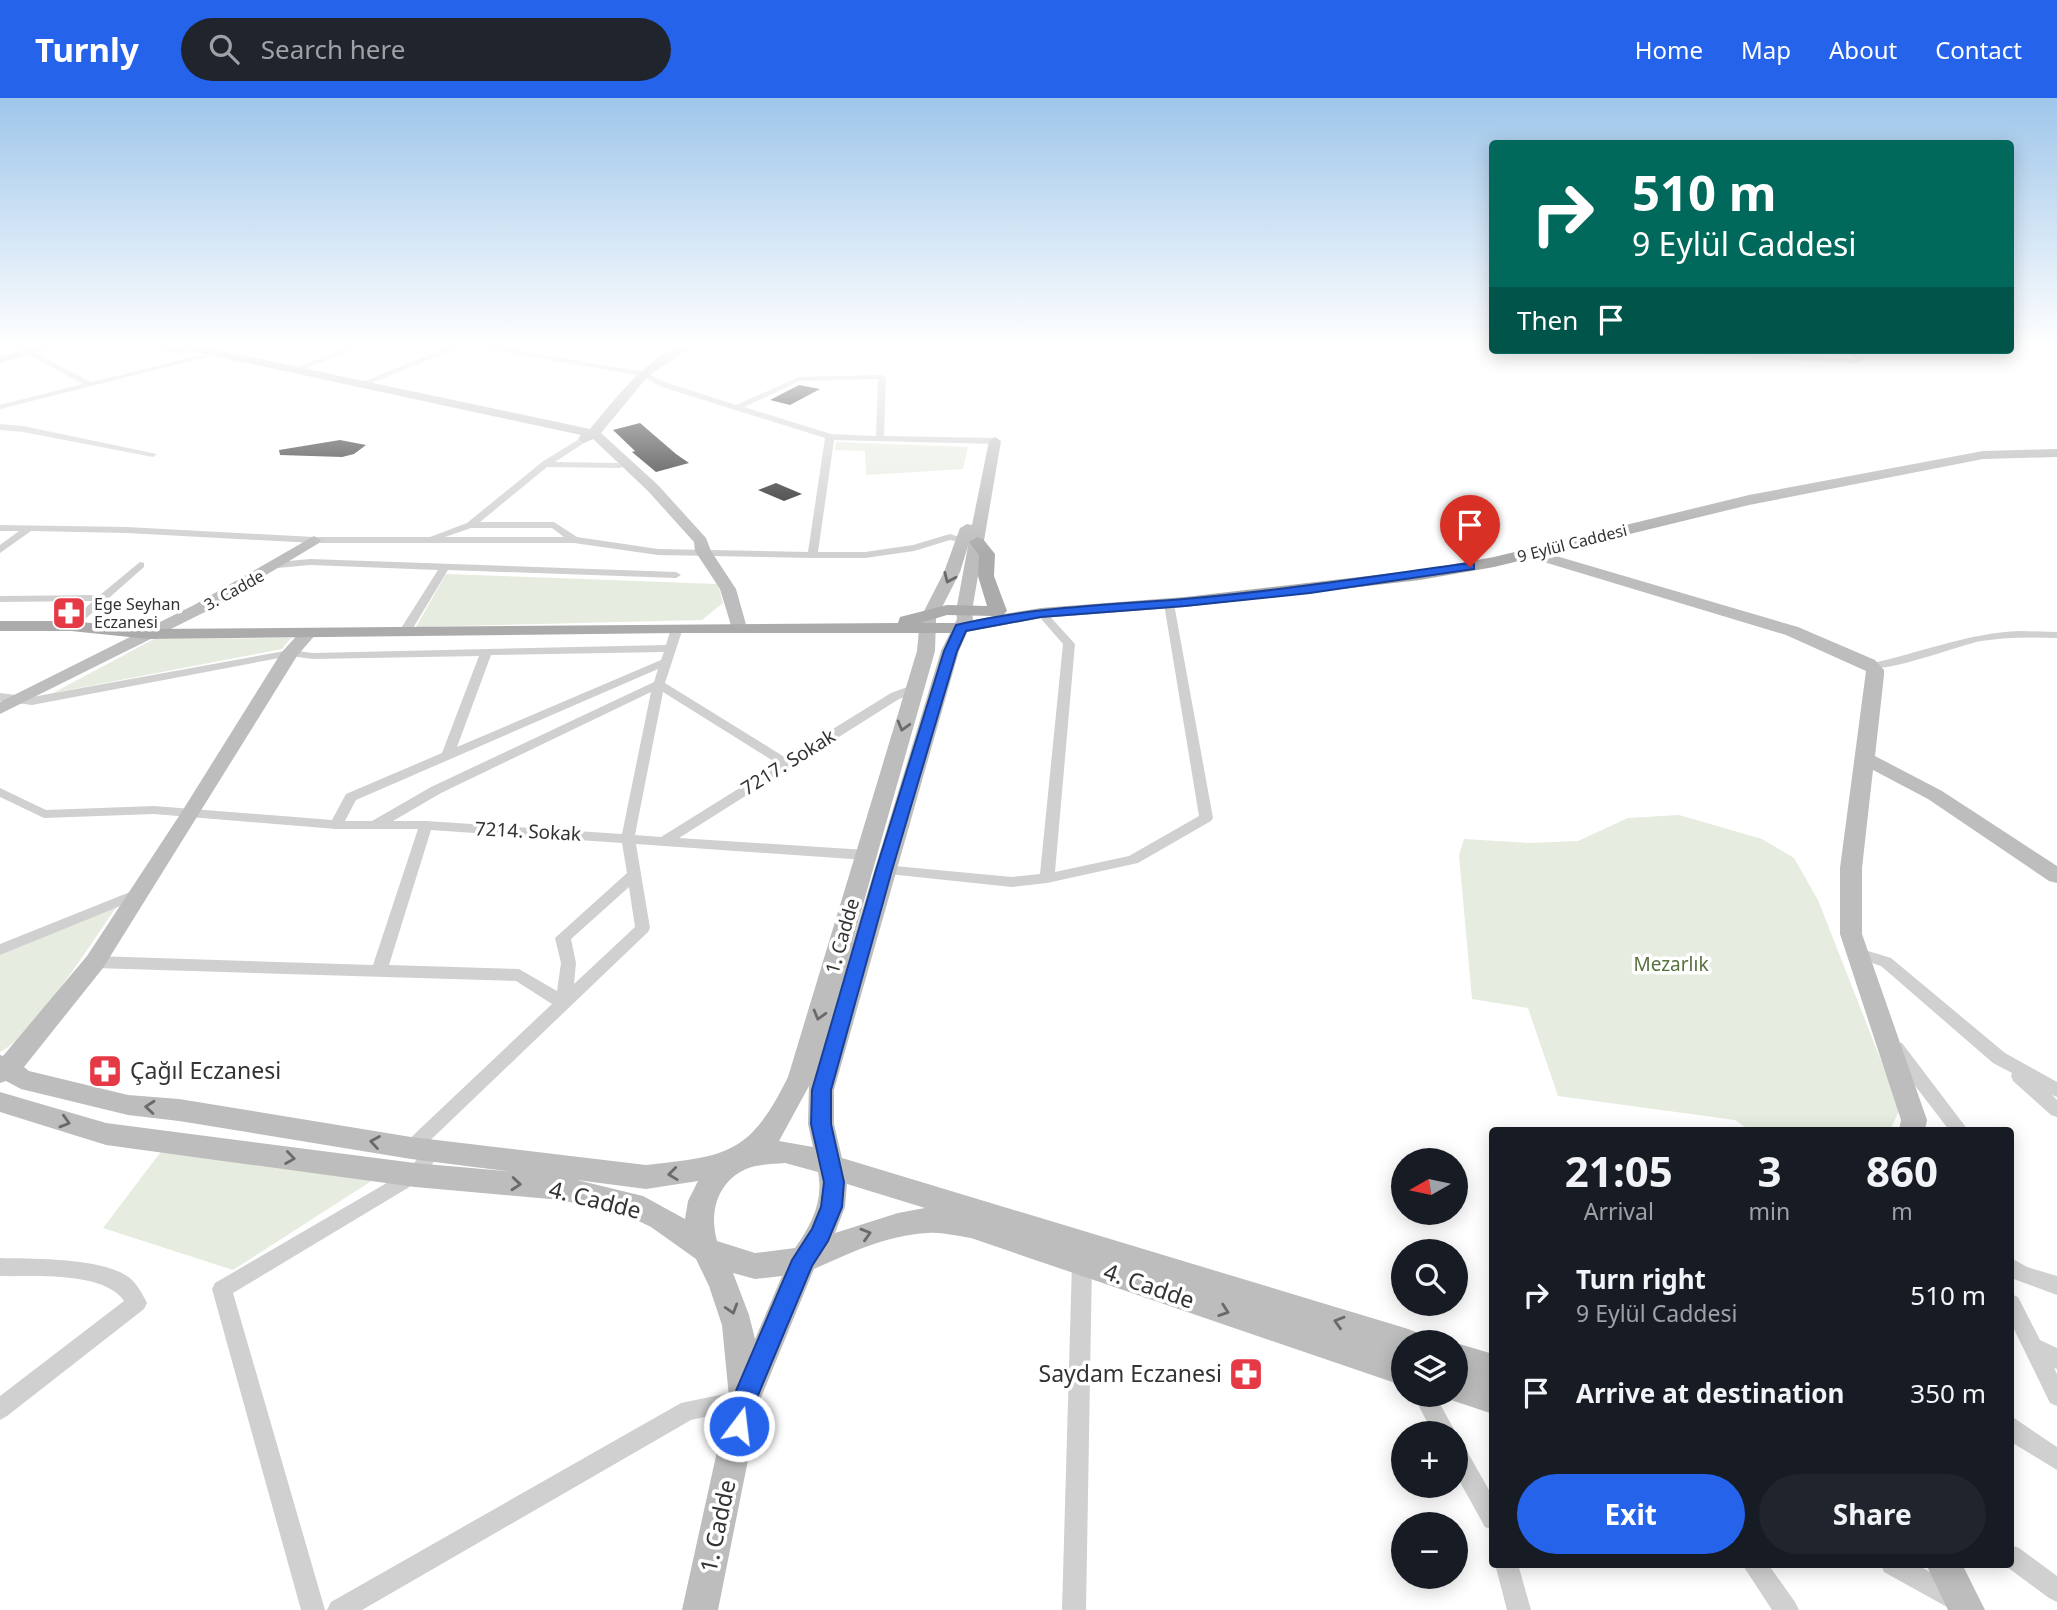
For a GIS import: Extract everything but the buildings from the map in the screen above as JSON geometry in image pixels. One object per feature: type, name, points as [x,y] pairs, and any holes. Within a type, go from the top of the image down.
[{"type":"main road","name":"9 Eylül Caddesi","points":[[739,628],[865,627],[1169,604],[1420,575],[1494,562],[1749,500],[1983,455],[2057,453]]},
{"type":"main road","points":[[971,541],[987,554],[986,576],[998,611]]},
{"type":"main road","name":"9 Eylül Caddesi","points":[[962,619],[998,611],[1041,613]]},
{"type":"main road","points":[[0,626],[71,626],[149,634],[739,628]]},
{"type":"street","points":[[485,414],[602,439],[653,488],[701,541],[703,551],[728,589],[739,628]]},
{"type":"street","points":[[486,414],[589,437],[691,544],[703,551]]},
{"type":"street","points":[[470,525],[545,464],[589,437],[609,414]]},
{"type":"street","points":[[754,414],[830,437],[989,441]]},
{"type":"street","points":[[880,439],[881,414]]},
{"type":"street","points":[[0,427],[153,454]]},
{"type":"street","points":[[813,555],[830,437]]},
{"type":"street","name":"1. Cadde","points":[[700,1610],[744,1400],[803,1260],[820,1235],[831,1207],[834,1182],[821,1124],[821,1090],[884,870],[962,619],[971,541],[989,441]]},
{"type":"street","points":[[545,464],[618,466]]},
{"type":"street","points":[[416,540],[470,525],[554,525],[574,540]]},
{"type":"street","points":[[0,528],[314,540],[574,540],[658,552],[813,555],[865,555],[914,548],[950,537],[971,541]]},
{"type":"street","points":[[0,550],[29,528]]},
{"type":"street","name":"3. Cadde","points":[[0,709],[27,699],[146,640],[149,634],[200,610],[278,565],[314,540]]},
{"type":"street","name":"1. Cadde","points":[[744,1400],[742,1358],[735,1318],[716,1270],[703,1248],[698,1226],[701,1203],[714,1180],[724,1170],[767,1137],[785,1110],[801,1077],[926,651],[929,621],[971,541]]},
{"type":"street","points":[[1529,553],[1792,631],[1872,666],[1895,664],[1958,642],[2057,635]]},
{"type":"street","points":[[278,565],[310,562],[676,575]]},
{"type":"street","points":[[71,626],[141,565]]},
{"type":"street","points":[[404,632],[445,567]]},
{"type":"street","points":[[0,598],[103,598]]},
{"type":"street","points":[[0,611],[16,598]]},
{"type":"street","points":[[884,870],[1012,882],[1047,878],[1133,860],[1206,818],[1169,604]]},
{"type":"street","points":[[1041,613],[1069,644],[1047,878]]},
{"type":"street","points":[[313,1610],[222,1289],[415,1175],[422,1149],[561,1002],[643,928],[628,837],[659,684],[677,628]]},
{"type":"street","points":[[2,1074],[96,962],[290,653],[308,634]]},
{"type":"street","points":[[0,697],[27,699],[290,653],[313,656],[670,648]]},
{"type":"street","points":[[447,756],[486,653]]},
{"type":"street","points":[[336,825],[351,797],[665,662]]},
{"type":"street","points":[[1872,666],[1875,675],[1851,868],[1851,934],[1914,1120],[1913,1127]]},
{"type":"street","points":[[659,684],[785,763]]},
{"type":"street","points":[[375,825],[436,790],[659,684]]},
{"type":"street","name":"7217. Sokak","points":[[665,840],[895,696],[914,689]]},
{"type":"street","name":"3. Cadde","points":[[0,719],[27,699]]},
{"type":"street","points":[[1865,758],[1936,794],[2057,876]]},
{"type":"street","name":"7214. Sokak","points":[[0,792],[44,814],[154,810],[336,825],[426,825],[866,855]]},
{"type":"street","points":[[379,971],[426,825]]},
{"type":"street","points":[[561,1002],[570,978],[569,957],[563,938],[634,874]]},
{"type":"street","points":[[0,950],[140,893]]},
{"type":"street","points":[[1855,952],[1886,962],[1903,974],[2057,1110]]},
{"type":"street","points":[[96,962],[519,975],[561,1002]]},
{"type":"street","points":[[1886,1034],[1957,1127]]},
{"type":"street","points":[[2000,1058],[2057,1090]]},
{"type":"street","name":"4. Cadde","points":[[2,1074],[128,1105],[179,1110],[422,1149],[646,1177],[682,1173],[763,1154],[785,1152],[810,1157],[830,1167],[1391,1338]]},
{"type":"street","name":"4. Cadde","points":[[0,1102],[107,1134],[415,1175],[561,1188],[633,1205],[661,1218],[703,1248],[727,1260],[755,1266],[803,1260],[856,1237],[898,1225],[930,1220],[971,1226],[1391,1367]]},
{"type":"street","points":[[1074,1610],[1082,1263]]},
{"type":"street","points":[[0,1267],[53,1269],[108,1277],[124,1285],[137,1303],[0,1409]]},
{"type":"street","points":[[2014,1269],[2022,1276],[2048,1280],[2057,1286]]},
{"type":"street","points":[[2014,1309],[2057,1396]]},
{"type":"street","points":[[2031,1346],[2057,1359]]},
{"type":"street","points":[[1468,1362],[1489,1368]]},
{"type":"street","points":[[1468,1391],[1489,1398]]},
{"type":"street","points":[[339,1610],[688,1410],[744,1400]]},
{"type":"street","points":[[2014,1430],[2023,1439],[2057,1459]]},
{"type":"street","points":[[1468,1475],[1489,1512]]},
{"type":"street","points":[[2014,1558],[2057,1590]]},
{"type":"street","points":[[1507,1568],[1519,1610]]},
{"type":"street","points":[[1756,1568],[1787,1610]]},
{"type":"street","points":[[1899,1568],[1965,1606]]},
{"type":"street","points":[[1945,1568],[1965,1606]]},
{"type":"green space","points":[[836,442],[968,447],[963,469],[866,475],[865,451],[835,450]]},
{"type":"green space","points":[[446,574],[718,584],[723,603],[702,620],[416,627]]},
{"type":"green space","points":[[291,638],[282,649],[53,693],[154,639]]},
{"type":"green space","name":"Mezarlık","points":[[1679,815],[1762,839],[1794,858],[1818,900],[1900,1109],[1891,1127],[1745,1127],[1735,1120],[1558,1096],[1528,1008],[1472,999],[1459,855],[1464,839],[1530,843],[1578,841],[1628,818]]},
{"type":"green space","points":[[117,906],[29,1028],[0,1052],[0,955]]},
{"type":"green space","points":[[166,1145],[373,1180],[233,1270],[103,1228]]},
{"type":"place","name":"Ege Seyhan Eczanesi","points":[[69,613]]},
{"type":"place","name":"Çağıl Eczanesi","points":[[105,1071]]},
{"type":"place","name":"Saydam Eczanesi","points":[[1246,1374]]},
{"type":"route","points":[[739,1426],[744,1400],[803,1260],[820,1235],[831,1207],[834,1182],[821,1124],[821,1090],[884,870],[950,651],[960,628],[1041,613],[1360,584],[1470,567]]}]
